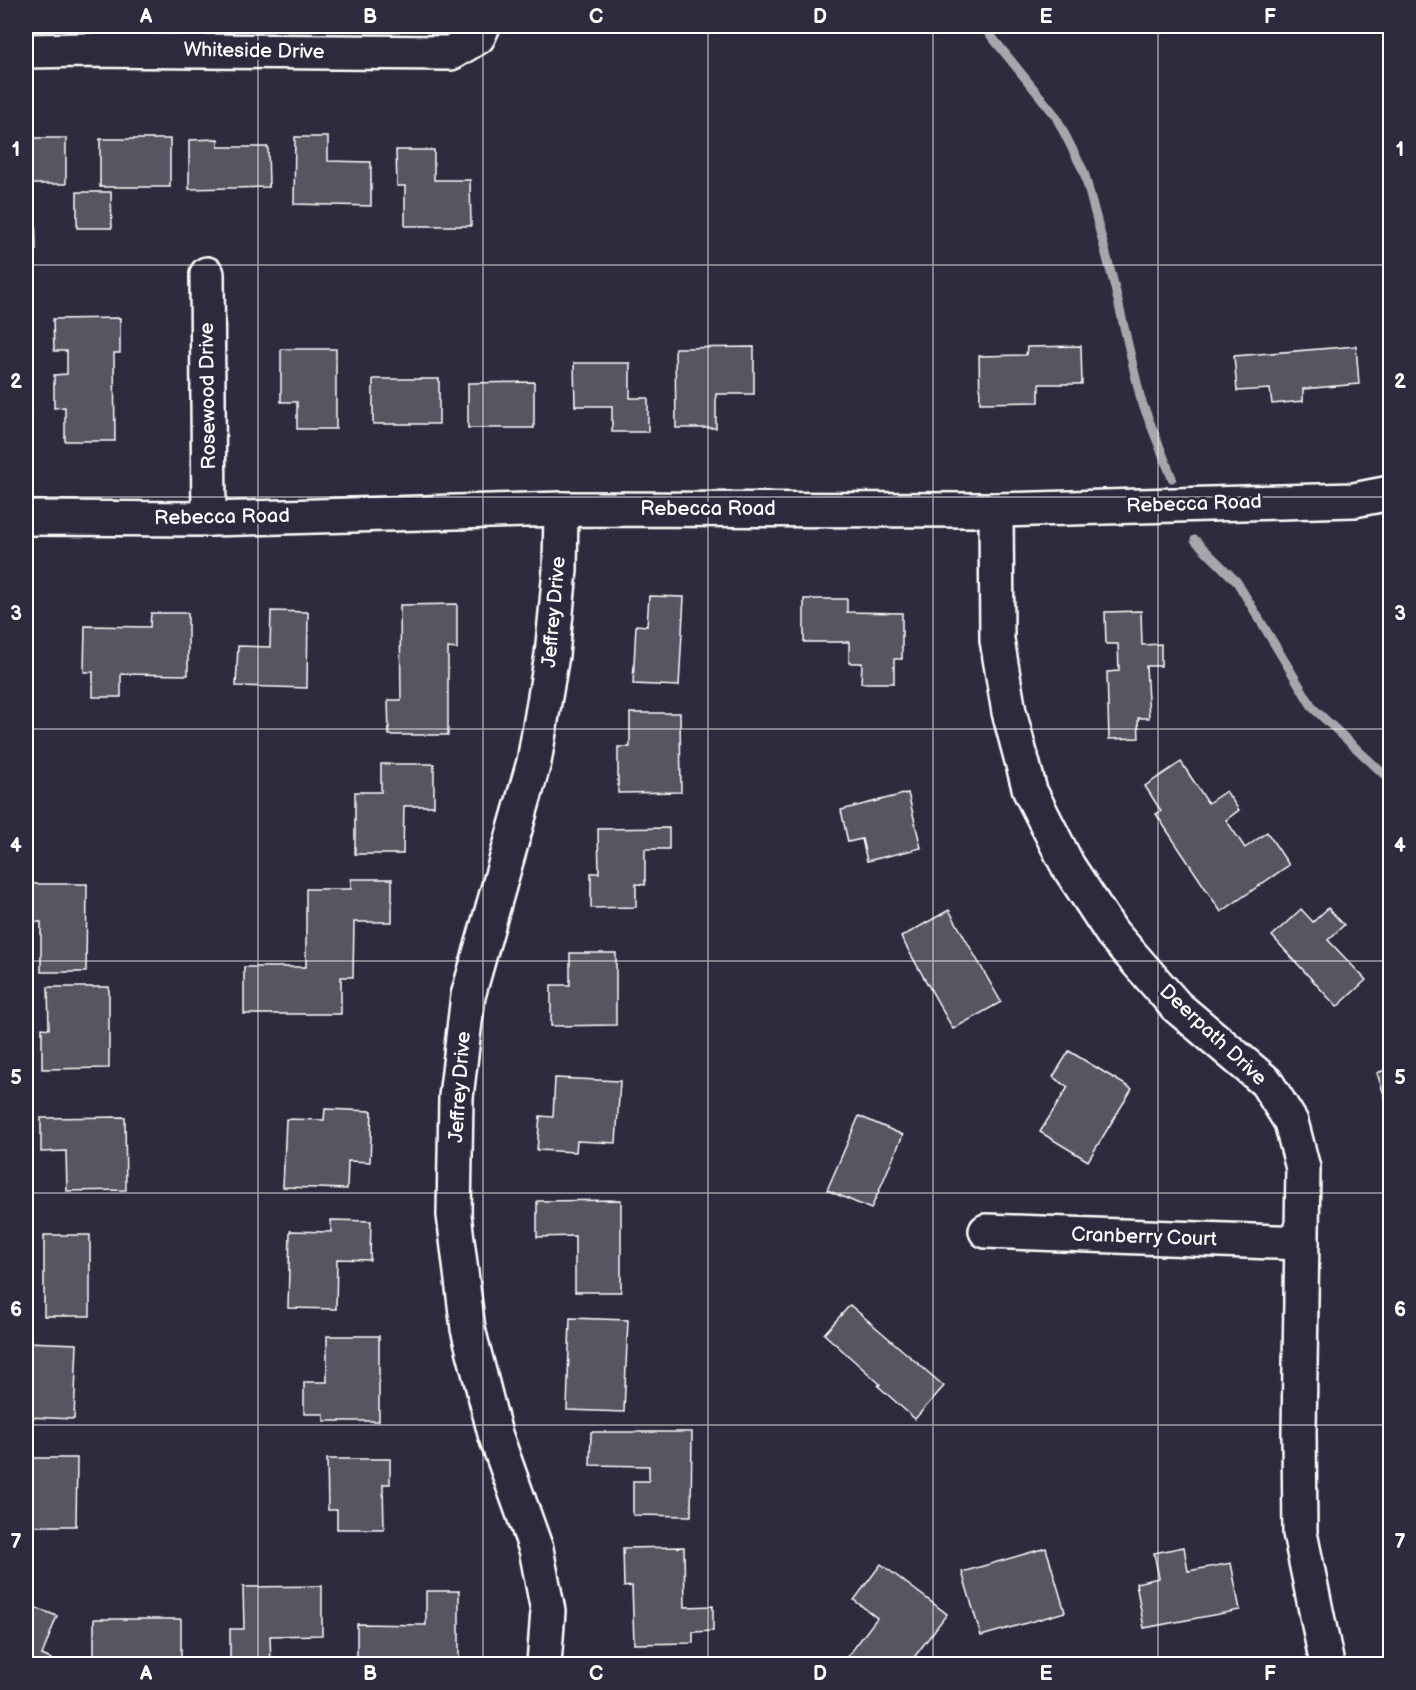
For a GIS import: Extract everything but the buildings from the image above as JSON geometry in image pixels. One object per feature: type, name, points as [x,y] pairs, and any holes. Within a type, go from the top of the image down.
[{"type":"street","name":"Whiteside Drive","points":[[26,51],[84,38],[451,53],[480,31]]},
{"type":"street","name":"Rosewood Drive","points":[[207,274],[209,519]]},
{"type":"street","name":"Rebecca Road","points":[[26,518],[209,519],[561,508],[996,510],[1354,500],[1390,493]]},
{"type":"street","name":"Jeffrey Drive","points":[[544,1665],[548,1611],[536,1549],[495,1434],[468,1329],[454,1215],[456,1097],[468,996],[534,762],[552,655],[560,570],[561,508]]},
{"type":"street","name":"Deerpath Drive","points":[[996,510],[997,640],[1009,712],[1030,791],[1068,866],[1113,933],[1176,1006],[1266,1082],[1291,1122],[1303,1168],[1299,1432],[1300,1533],[1327,1665]]},
{"type":"street","name":"Cranberry Court","points":[[986,1231],[1302,1243]]},
{"type":"waterway","points":[[983,26],[1055,115],[1084,172],[1114,284],[1141,400],[1172,478]]},
{"type":"waterway","points":[[1195,540],[1237,582],[1313,708],[1390,780]]}]
